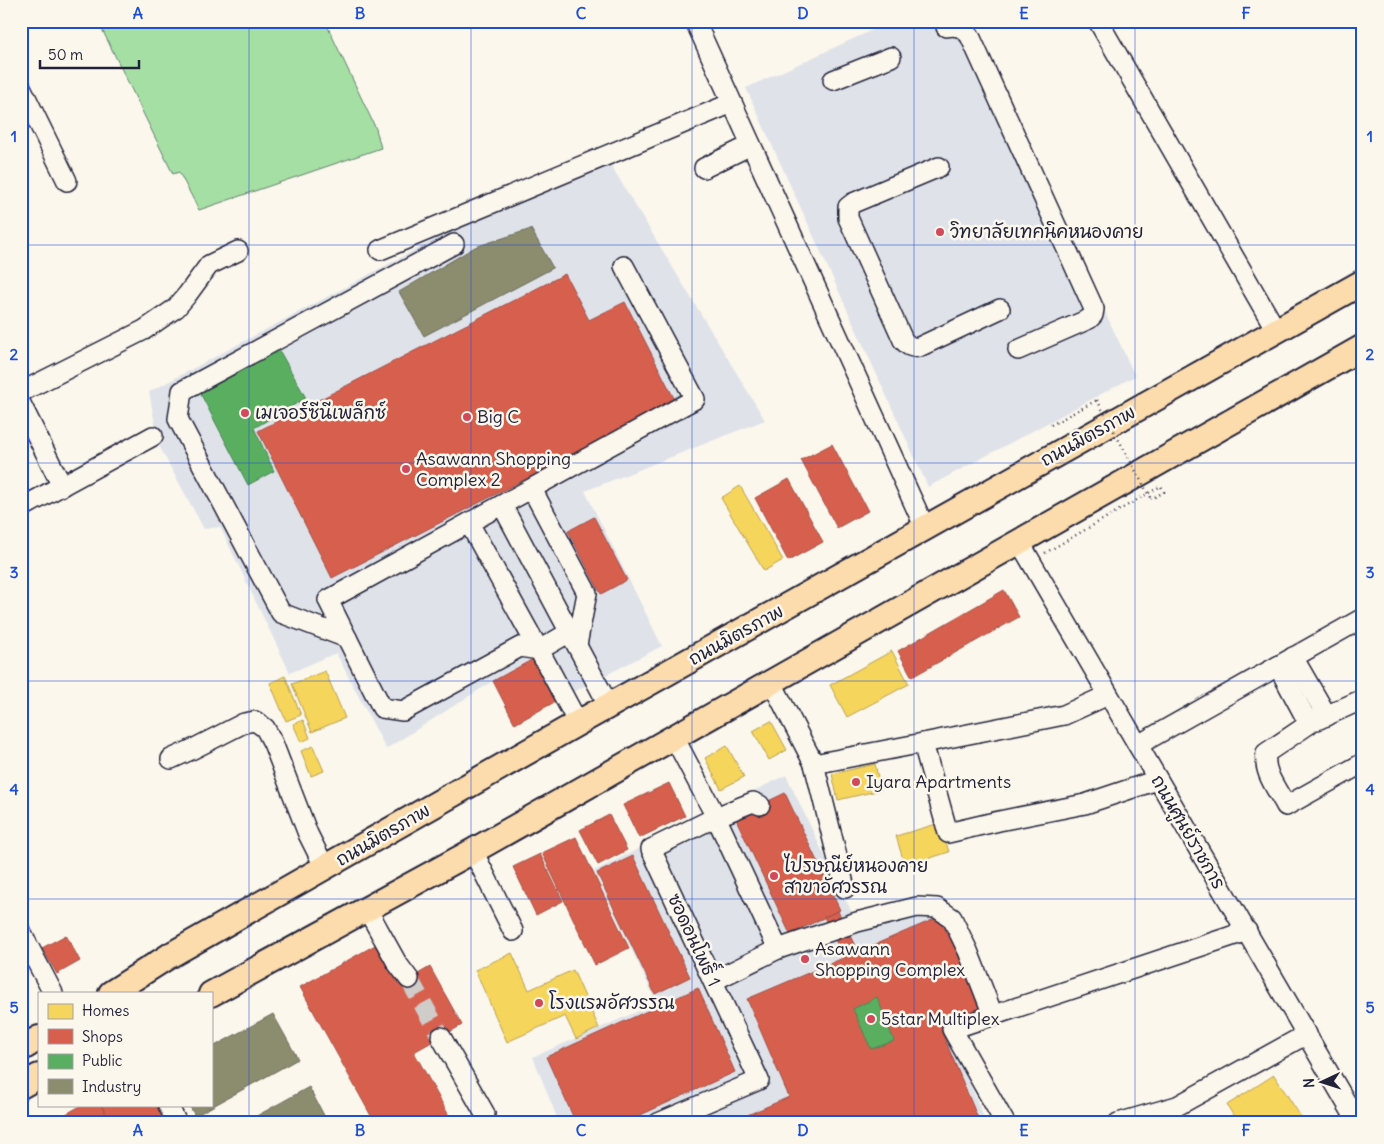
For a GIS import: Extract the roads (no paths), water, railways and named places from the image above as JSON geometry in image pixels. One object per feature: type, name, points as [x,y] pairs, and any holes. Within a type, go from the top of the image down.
[{"type":"main road","name":"ถนนมิตรภาพ","points":[[113,992],[169,956],[578,723],[1363,282]]},
{"type":"main road","points":[[212,993],[473,851],[1363,347]]},
{"type":"main road","points":[[21,1049],[38,1039]]},
{"type":"main road","points":[[21,1086],[38,1077]]},
{"type":"street","points":[[695,21],[925,528]]},
{"type":"street","points":[[1098,21],[1276,330]]},
{"type":"street","points":[[946,27],[956,26],[964,29],[970,36],[1094,309],[1089,319],[1018,350]]},
{"type":"street","points":[[833,80],[892,57]]},
{"type":"street","points":[[24,98],[67,181]]},
{"type":"street","points":[[380,250],[732,104]]},
{"type":"street","points":[[704,168],[751,145]]},
{"type":"street","points":[[939,166],[853,203],[848,207],[848,218],[903,340],[907,345],[913,348],[919,347],[1000,309]]},
{"type":"street","points":[[347,638],[281,613],[178,419],[182,391],[454,244]]},
{"type":"street","points":[[21,392],[144,330],[176,308],[209,264],[238,251]]},
{"type":"street","points":[[573,638],[539,650],[520,647],[403,711],[382,708],[328,600],[695,399],[624,266]]},
{"type":"street","points":[[21,404],[62,486]]},
{"type":"street","points":[[21,508],[153,436]]},
{"type":"street","points":[[532,489],[587,593],[573,638]]},
{"type":"street","points":[[502,505],[609,706]]},
{"type":"street","points":[[469,523],[578,723]]},
{"type":"street","name":"ถนนศูนย์ราชการ","points":[[1019,541],[1358,1123]]},
{"type":"street","points":[[1138,745],[1363,618]]},
{"type":"street","points":[[1286,662],[1327,716]]},
{"type":"street","points":[[1286,662],[1309,724]]},
{"type":"street","points":[[771,681],[814,764],[845,888]]},
{"type":"street","points":[[814,764],[1064,714],[1108,695]]},
{"type":"street","points":[[1363,699],[1309,724],[1266,753],[1265,763],[1269,775],[1286,806],[1363,763]]},
{"type":"street","points":[[171,759],[244,723],[255,721],[265,728],[273,743],[308,834],[325,868]]},
{"type":"street","points":[[674,736],[716,817],[778,949]]},
{"type":"street","points":[[923,742],[948,833],[1085,804],[1157,780]]},
{"type":"street","points":[[716,817],[753,802],[760,805]]},
{"type":"street","name":"ซอดอนโพธิ์ 1","points":[[658,1123],[759,1080],[651,849],[716,817]]},
{"type":"street","points":[[473,851],[513,931]]},
{"type":"street","points":[[713,981],[778,949],[856,922],[917,907],[937,908],[952,918],[968,951],[993,1015]]},
{"type":"street","points":[[367,909],[397,962],[409,979]]},
{"type":"street","points":[[1005,1123],[952,1029],[1247,930]]},
{"type":"street","points":[[21,932],[52,992]]},
{"type":"street","points":[[1118,1123],[1149,1119],[1177,1106],[1306,1034]]},
{"type":"street","points":[[441,1037],[485,1114]]},
{"type":"street","points":[[168,1106],[177,1123]]},
{"type":"tunnel","points":[[409,979],[441,1037]]},
{"type":"place","name":"วิทยาลัยเทคนิคหนองคาย","points":[[940,232]]},
{"type":"place","name":"เมเจอร์ซีนีเพล็กซ์","points":[[245,413]]},
{"type":"place","name":"Big C","points":[[467,417]]},
{"type":"place","name":"Asawann Shopping Complex 2","points":[[406,469]]},
{"type":"place","name":"Iyara Apartments","points":[[856,782]]},
{"type":"place","name":"ไปรษณีย์หนองคาย สาขาอัศวรรณ","points":[[774,876]]},
{"type":"place","name":"Asawann Shopping Complex","points":[[805,959]]},
{"type":"place","name":"โรงแรมอัศวรรณ","points":[[539,1003]]},
{"type":"place","name":"5star Multiplex","points":[[871,1019]]}]
